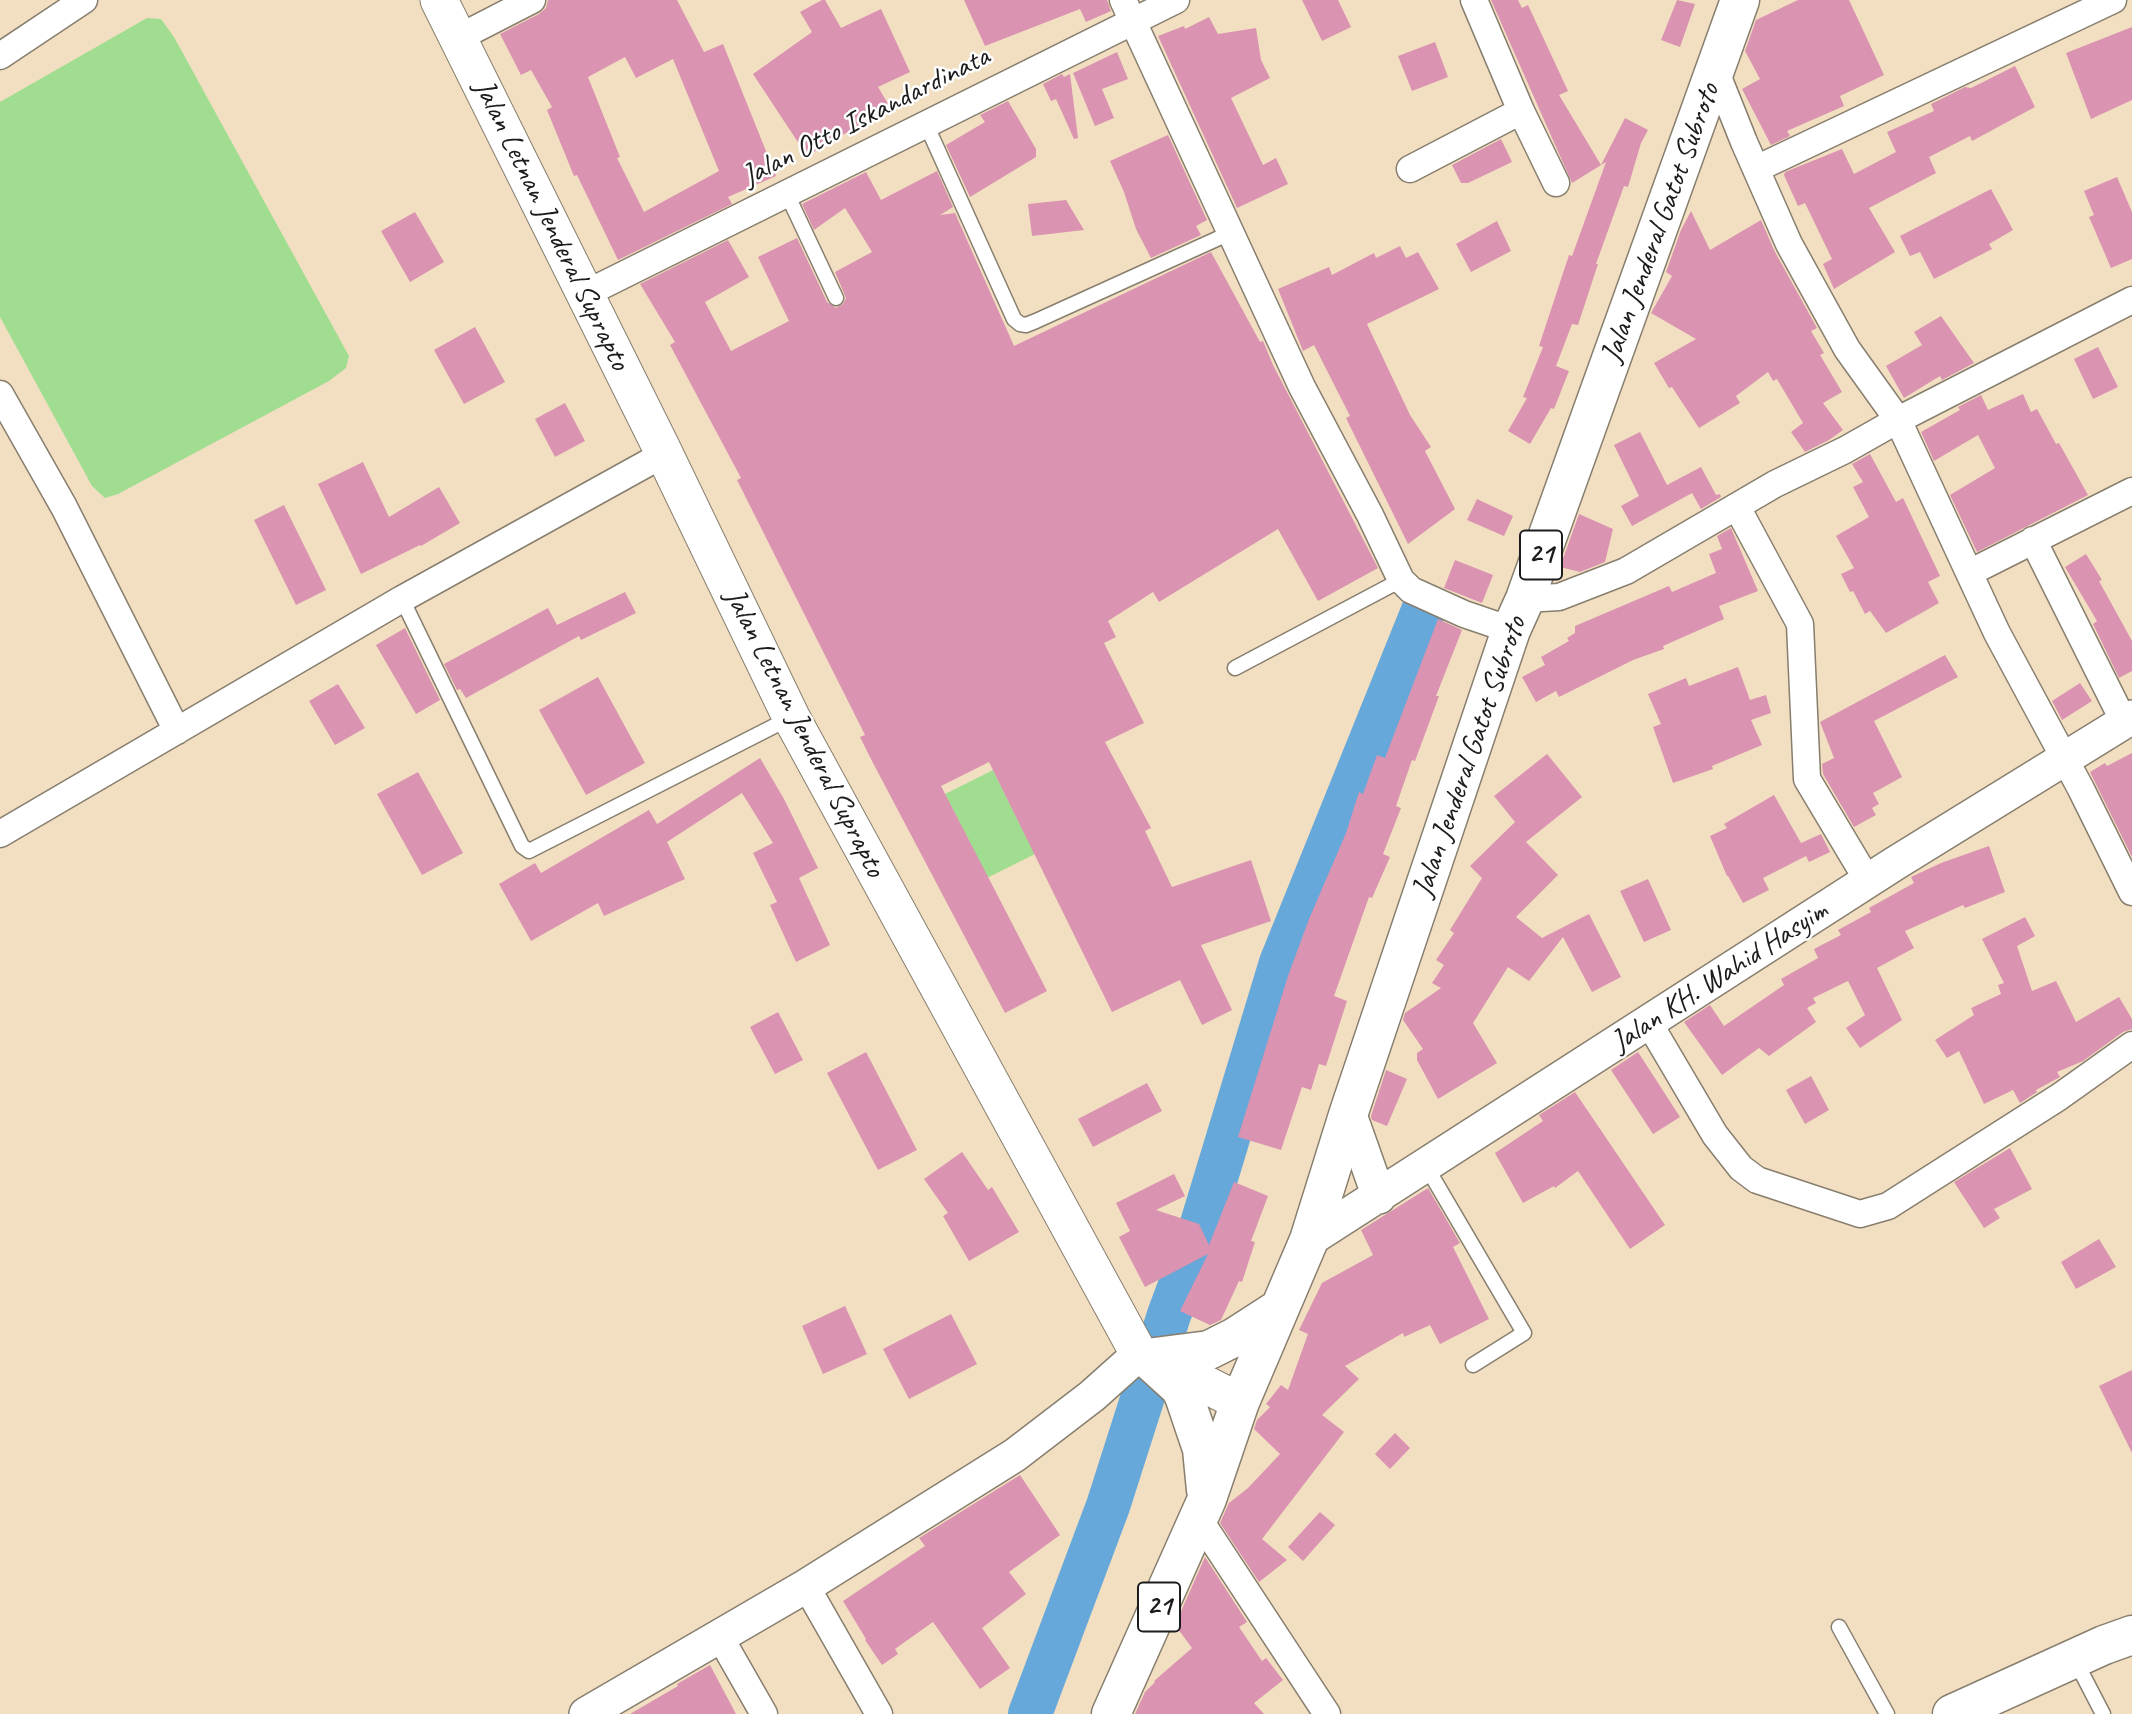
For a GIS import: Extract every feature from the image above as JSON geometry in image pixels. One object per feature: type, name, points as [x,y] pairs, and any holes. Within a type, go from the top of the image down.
[{"type":"highway","name":"Jalan Jenderal Gatot Subroto","points":[[1309,1240],[1349,1112],[1518,615],[1740,0]]},
{"type":"highway","name":"21","points":[[1111,1714],[1203,1509],[1240,1402],[1309,1240]]},
{"type":"highway","points":[[1154,1360],[1209,1350],[1280,1308]]},
{"type":"highway","points":[[1154,1360],[1180,1388],[1191,1411],[1202,1449],[1203,1509]]},
{"type":"highway","points":[[1952,1714],[2132,1635]]},
{"type":"main road","name":"Jalan Letnan Jenderal Suprapto","points":[[439,0],[664,454],[783,721],[1154,1360]]},
{"type":"main road","points":[[1154,1360],[1240,1402]]},
{"type":"street","points":[[0,56],[84,0]]},
{"type":"street","points":[[458,38],[533,0]]},
{"type":"street","name":"Jalan Otto Iskandardinata","points":[[585,294],[926,124],[1129,10],[1176,0]]},
{"type":"street","points":[[1474,0],[1521,111],[1556,183]]},
{"type":"street","points":[[1756,169],[2113,0]]},
{"type":"street","points":[[1129,10],[1302,387],[1406,585],[1464,614],[1518,615],[1626,571],[1775,484],[2132,300]]},
{"type":"street","points":[[1716,72],[1789,244],[1847,349],[1898,420],[1997,633],[2132,892]]},
{"type":"street","points":[[1410,169],[1521,111]]},
{"type":"street","points":[[0,394],[64,508],[177,730]]},
{"type":"street","points":[[0,834],[402,599],[664,454]]},
{"type":"street","points":[[1969,573],[2132,491]]},
{"type":"street","points":[[1737,507],[1800,624],[1807,779],[1868,881]]},
{"type":"street","points":[[2033,540],[2128,719]]},
{"type":"street","name":"Jalan KH. Wahid Hasyim","points":[[1309,1240],[1868,881],[2128,719]]},
{"type":"street","points":[[1649,1023],[1715,1135],[1741,1168],[1757,1180],[1860,1214],[1888,1206],[2059,1097],[2132,1045]]},
{"type":"street","points":[[1349,1112],[1379,1197]]},
{"type":"street","points":[[586,1714],[806,1586],[1015,1454],[1092,1396],[1154,1360]]},
{"type":"street","points":[[1203,1509],[1327,1714]]},
{"type":"street","points":[[806,1586],[879,1714]]},
{"type":"street","points":[[719,1637],[764,1714]]},
{"type":"lane","points":[[926,124],[1014,319],[1020,324],[1036,321],[1230,233]]},
{"type":"lane","points":[[787,194],[836,298]]},
{"type":"lane","points":[[1235,668],[1406,585]]},
{"type":"lane","points":[[402,599],[522,846],[529,851],[783,721]]},
{"type":"lane","points":[[1426,1166],[1524,1333],[1473,1365]]},
{"type":"lane","points":[[1839,1627],[1887,1714]]},
{"type":"lane","points":[[2075,1658],[2103,1714]]},
{"type":"green space","points":[[147,18],[161,19],[174,37],[349,356],[346,368],[329,381],[118,494],[105,498],[92,486],[0,317],[0,102]]},
{"type":"green space","points":[[993,770],[1035,854],[987,878],[945,794]]},
{"type":"building","points":[[548,0],[677,0],[704,52],[723,44],[776,176],[728,197],[732,204],[618,260],[577,175],[574,176],[547,110],[552,107],[531,70],[521,75],[500,34],[546,8]],"holes":[[[625,57],[636,78],[673,59],[719,171],[644,212],[617,158],[620,157],[588,77]]]},
{"type":"building","points":[[825,0],[841,28],[881,9],[910,72],[878,87],[890,107],[807,156],[753,74],[812,32],[800,12]]},
{"type":"building","points":[[964,0],[1107,0],[1111,11],[1086,22],[1080,9],[985,46]]},
{"type":"building","points":[[1302,0],[1338,0],[1351,27],[1322,41]]},
{"type":"building","points":[[1491,0],[1518,0],[1522,8],[1528,5],[1568,91],[1559,95],[1601,165],[1625,118],[1648,130],[1641,143],[1628,187],[1624,186],[1596,264],[1578,325],[1572,324],[1556,366],[1569,371],[1554,409],[1551,408],[1530,444],[1508,431],[1527,398],[1523,397],[1543,347],[1539,346],[1569,255],[1572,256],[1606,162],[1572,183]]},
{"type":"building","points":[[1677,0],[1695,4],[1680,47],[1661,40]]},
{"type":"building","points":[[1798,0],[1849,0],[1884,75],[1840,96],[1844,106],[1787,131],[1790,136],[1771,145],[1742,89],[1760,79],[1745,51],[1756,20]]},
{"type":"building","points":[[1209,17],[1218,34],[1256,28],[1261,60],[1270,78],[1231,98],[1263,165],[1276,158],[1288,184],[1237,208],[1158,36],[1184,26],[1185,29]]},
{"type":"building","points":[[2132,27],[2132,100],[2091,119],[2066,53]]},
{"type":"building","points":[[1435,42],[1448,77],[1412,91],[1398,56]]},
{"type":"building","points":[[1117,52],[1128,79],[1102,89],[1114,118],[1095,126],[1073,73]]},
{"type":"building","points":[[2015,66],[2035,107],[1972,141],[1970,136],[1929,157],[1936,173],[1869,208],[1895,252],[1834,289],[1823,264],[1832,259],[1805,203],[1798,206],[1785,172],[1842,149],[1854,174],[1896,152],[1887,132],[1934,111],[1931,104]]},
{"type":"building","points":[[1062,74],[1064,77],[1070,74],[1078,138],[1074,139],[1056,99],[1051,101],[1043,84]]},
{"type":"building","points":[[1008,101],[1036,149],[1036,157],[970,197],[946,145],[985,122],[980,115]]},
{"type":"building","points":[[1168,135],[1207,220],[1196,226],[1201,235],[1151,258],[1136,229],[1110,161]]},
{"type":"building","points":[[1501,139],[1512,162],[1468,183],[1461,183],[1452,165]]},
{"type":"building","points":[[937,171],[953,207],[940,215],[955,213],[1014,346],[1211,252],[1260,342],[1263,341],[1378,568],[1318,601],[1278,529],[1159,602],[1153,592],[1108,621],[1116,637],[1104,643],[1144,723],[1105,742],[1151,828],[1145,831],[1172,887],[1251,860],[1271,921],[1201,945],[1232,1010],[1202,1025],[1180,980],[1112,1012],[989,762],[941,786],[1047,991],[1005,1013],[873,763],[860,737],[865,735],[737,480],[741,478],[670,345],[675,342],[640,284],[728,240],[749,277],[705,302],[731,351],[789,321],[758,257],[797,238],[827,302],[836,308],[843,304],[846,298],[835,272],[872,252],[845,208],[814,230],[802,204],[866,172],[881,200]]},
{"type":"building","points":[[2117,177],[2132,212],[2132,259],[2111,268],[2089,217],[2094,215],[2084,191]]},
{"type":"building","points":[[1991,189],[2013,230],[1989,244],[1992,249],[1934,279],[1920,252],[1910,256],[1900,236]]},
{"type":"building","points":[[1066,200],[1084,230],[1032,236],[1028,204]]},
{"type":"building","points":[[1691,211],[1710,250],[1761,220],[1775,252],[1817,328],[1811,331],[1824,353],[1820,355],[1842,392],[1823,403],[1843,430],[1829,440],[1805,452],[1791,432],[1803,423],[1777,379],[1773,381],[1768,372],[1736,396],[1740,403],[1699,428],[1672,387],[1669,388],[1654,363],[1696,339],[1651,313],[1672,276],[1666,272]]},
{"type":"building","points":[[415,212],[444,262],[410,282],[381,231]]},
{"type":"building","points":[[1497,221],[1511,251],[1471,272],[1456,244]]},
{"type":"building","points":[[1400,246],[1406,258],[1418,252],[1439,289],[1367,324],[1410,415],[1431,447],[1425,451],[1455,509],[1408,544],[1346,418],[1350,416],[1314,345],[1303,351],[1278,289],[1329,267],[1332,275],[1374,253],[1376,258]]},
{"type":"building","points":[[1941,316],[1974,363],[1942,380],[1940,376],[1904,398],[1886,366],[1922,345],[1914,332]]},
{"type":"building","points":[[475,327],[505,382],[464,404],[434,350]]},
{"type":"building","points":[[2098,347],[2118,387],[2093,399],[2074,359]]},
{"type":"building","points":[[2023,394],[2031,412],[2037,409],[2056,444],[2059,443],[2088,495],[1977,552],[1950,495],[1995,468],[1978,435],[1934,461],[1921,432],[1981,395],[1988,410]]},
{"type":"building","points":[[565,403],[585,441],[555,457],[535,419]]},
{"type":"building","points":[[1640,432],[1667,485],[1701,467],[1716,495],[1720,494],[1721,497],[1701,509],[1692,493],[1632,526],[1621,506],[1639,496],[1614,445]]},
{"type":"building","points":[[1870,454],[1896,502],[1903,498],[1940,576],[1928,582],[1939,603],[1886,633],[1870,611],[1865,614],[1853,591],[1850,592],[1841,574],[1854,568],[1836,536],[1869,517],[1853,487],[1863,482],[1852,464]]},
{"type":"building","points":[[363,462],[389,517],[439,487],[460,523],[421,546],[361,574],[318,484]]},
{"type":"building","points":[[1477,499],[1513,516],[1504,536],[1467,520]]},
{"type":"building","points":[[284,505],[326,590],[296,605],[254,520]]},
{"type":"building","points":[[1579,514],[1613,529],[1605,562],[1580,572],[1560,567]]},
{"type":"building","points":[[1731,528],[1758,591],[1719,606],[1724,619],[1663,646],[1664,649],[1633,660],[1559,697],[1556,691],[1536,702],[1522,677],[1545,665],[1541,657],[1569,641],[1567,638],[1575,633],[1575,626],[1669,586],[1672,592],[1716,573],[1709,554],[1722,549],[1717,536]]},
{"type":"building","points":[[2086,554],[2132,641],[2132,671],[2119,678],[2093,624],[2097,621],[2065,567]]},
{"type":"building","points":[[1455,560],[1493,575],[1482,603],[1444,588]]},
{"type":"building","points":[[625,592],[636,613],[581,640],[579,636],[466,698],[460,689],[457,690],[444,664],[548,608],[557,625]]},
{"type":"building","points":[[1438,619],[1462,630],[1396,806],[1401,808],[1383,854],[1390,857],[1372,898],[1369,897],[1334,996],[1347,1001],[1326,1066],[1319,1064],[1311,1090],[1302,1087],[1281,1150],[1238,1137],[1288,976],[1309,919],[1346,833],[1359,792],[1363,794],[1377,755],[1385,758]]},
{"type":"building","points":[[405,628],[440,700],[416,714],[376,645]]},
{"type":"building","points":[[1945,655],[1958,677],[1874,721],[1902,777],[1873,793],[1879,804],[1872,808],[1876,815],[1854,827],[1823,774],[1822,764],[1834,758],[1820,722]]},
{"type":"building","points":[[1738,667],[1750,700],[1766,695],[1771,713],[1751,720],[1762,745],[1712,766],[1713,769],[1673,783],[1653,727],[1661,724],[1648,694],[1686,678],[1689,686]]},
{"type":"building","points":[[598,677],[645,763],[586,795],[539,710]]},
{"type":"building","points":[[2080,683],[2092,701],[2062,720],[2052,701]]},
{"type":"building","points":[[338,684],[365,728],[335,745],[309,701]]},
{"type":"building","points":[[2132,753],[2132,857],[2090,772]]},
{"type":"building","points":[[1547,754],[1582,797],[1526,842],[1558,875],[1516,917],[1542,938],[1589,914],[1621,977],[1592,992],[1563,937],[1529,981],[1508,967],[1473,1023],[1497,1063],[1438,1099],[1417,1060],[1417,1053],[1423,1049],[1403,1020],[1405,1013],[1441,988],[1432,983],[1444,965],[1436,960],[1454,933],[1450,930],[1482,878],[1470,866],[1515,822],[1494,796]]},
{"type":"building","points":[[760,758],[784,799],[818,868],[799,878],[830,945],[796,962],[770,905],[777,902],[753,853],[773,843],[742,793],[667,842],[685,879],[604,916],[598,903],[531,941],[499,884],[535,863],[541,873],[649,810],[657,824]]},
{"type":"building","points":[[418,772],[463,853],[422,875],[377,794]]},
{"type":"building","points":[[1774,795],[1801,843],[1821,834],[1830,852],[1809,862],[1806,856],[1763,878],[1769,890],[1743,903],[1727,876],[1710,836],[1727,828],[1724,824]]},
{"type":"building","points":[[1989,846],[2005,892],[1965,908],[1963,905],[1905,931],[1914,948],[1877,968],[1902,1020],[1860,1048],[1846,1028],[1865,1015],[1848,981],[1813,998],[1816,1003],[1807,1008],[1816,1022],[1769,1056],[1759,1048],[1722,1075],[1684,1022],[1710,1005],[1724,1026],[1784,985],[1781,979],[1818,958],[1814,949],[1841,935],[1838,930],[1871,912],[1869,908],[1914,883],[1911,877]]},
{"type":"building","points":[[1648,879],[1671,930],[1644,942],[1620,891]]},
{"type":"building","points":[[2025,917],[2035,936],[2017,946],[2032,991],[2056,981],[2076,1022],[2119,997],[2132,1019],[2132,1029],[2123,1032],[2083,1061],[2057,1072],[2060,1077],[2036,1090],[2037,1092],[2020,1103],[2013,1090],[1984,1104],[1959,1051],[1947,1058],[1935,1040],[1974,1015],[1971,1008],[2001,994],[1998,985],[2004,983],[1982,939]]},
{"type":"building","points":[[778,1012],[803,1060],[775,1074],[750,1027]]},
{"type":"building","points":[[866,1052],[917,1150],[878,1170],[827,1073]]},
{"type":"building","points":[[1638,1052],[1680,1117],[1653,1134],[1611,1070]]},
{"type":"building","points":[[1386,1070],[1407,1079],[1387,1126],[1372,1120],[1371,1116]]},
{"type":"building","points":[[1811,1076],[1829,1110],[1805,1124],[1786,1090]]},
{"type":"building","points":[[1147,1083],[1162,1111],[1093,1147],[1078,1119]]},
{"type":"building","points":[[1575,1092],[1665,1225],[1630,1249],[1578,1171],[1555,1188],[1554,1186],[1523,1203],[1495,1153],[1543,1121],[1539,1115]]},
{"type":"building","points":[[2010,1148],[2032,1189],[1994,1209],[2000,1218],[1984,1228],[1954,1182]]},
{"type":"building","points":[[962,1152],[988,1190],[992,1187],[1019,1232],[969,1261],[943,1216],[948,1213],[924,1179]]},
{"type":"building","points":[[1174,1174],[1185,1196],[1156,1210],[1199,1224],[1209,1245],[1234,1182],[1268,1196],[1251,1241],[1255,1242],[1242,1282],[1239,1281],[1221,1320],[1210,1325],[1180,1311],[1208,1254],[1145,1287],[1119,1237],[1130,1231],[1116,1203]]},
{"type":"building","points":[[1428,1188],[1460,1243],[1453,1247],[1489,1319],[1440,1344],[1430,1325],[1404,1337],[1403,1333],[1345,1366],[1359,1379],[1322,1415],[1344,1432],[1262,1539],[1287,1560],[1259,1582],[1220,1523],[1229,1503],[1248,1488],[1280,1454],[1254,1429],[1257,1420],[1270,1407],[1266,1404],[1281,1385],[1288,1390],[1308,1334],[1299,1330],[1322,1283],[1373,1255],[1361,1230]]},
{"type":"building","points":[[2099,1239],[2116,1267],[2076,1289],[2061,1262]]},
{"type":"building","points":[[845,1306],[867,1354],[823,1374],[802,1326]]},
{"type":"building","points":[[951,1314],[977,1364],[909,1399],[883,1349]]},
{"type":"building","points":[[2132,1370],[2132,1453],[2099,1386]]},
{"type":"building","points":[[1395,1433],[1410,1448],[1390,1469],[1375,1454]]},
{"type":"building","points":[[1020,1475],[1060,1535],[1009,1572],[1026,1594],[982,1628],[1010,1668],[980,1689],[933,1622],[895,1649],[898,1654],[882,1665],[843,1601],[925,1546],[919,1538]]},
{"type":"building","points":[[1320,1512],[1335,1525],[1303,1561],[1288,1547]]},
{"type":"building","points":[[1205,1557],[1247,1622],[1239,1627],[1262,1661],[1266,1658],[1283,1680],[1254,1703],[1264,1714],[1135,1714],[1145,1692],[1154,1681],[1192,1648],[1175,1625]]},
{"type":"building","points":[[710,1665],[736,1714],[630,1714],[678,1686],[677,1684]]},
{"type":"waterway","points":[[1030,1714],[1108,1506],[1169,1315],[1198,1237],[1281,963],[1425,606]]}]
